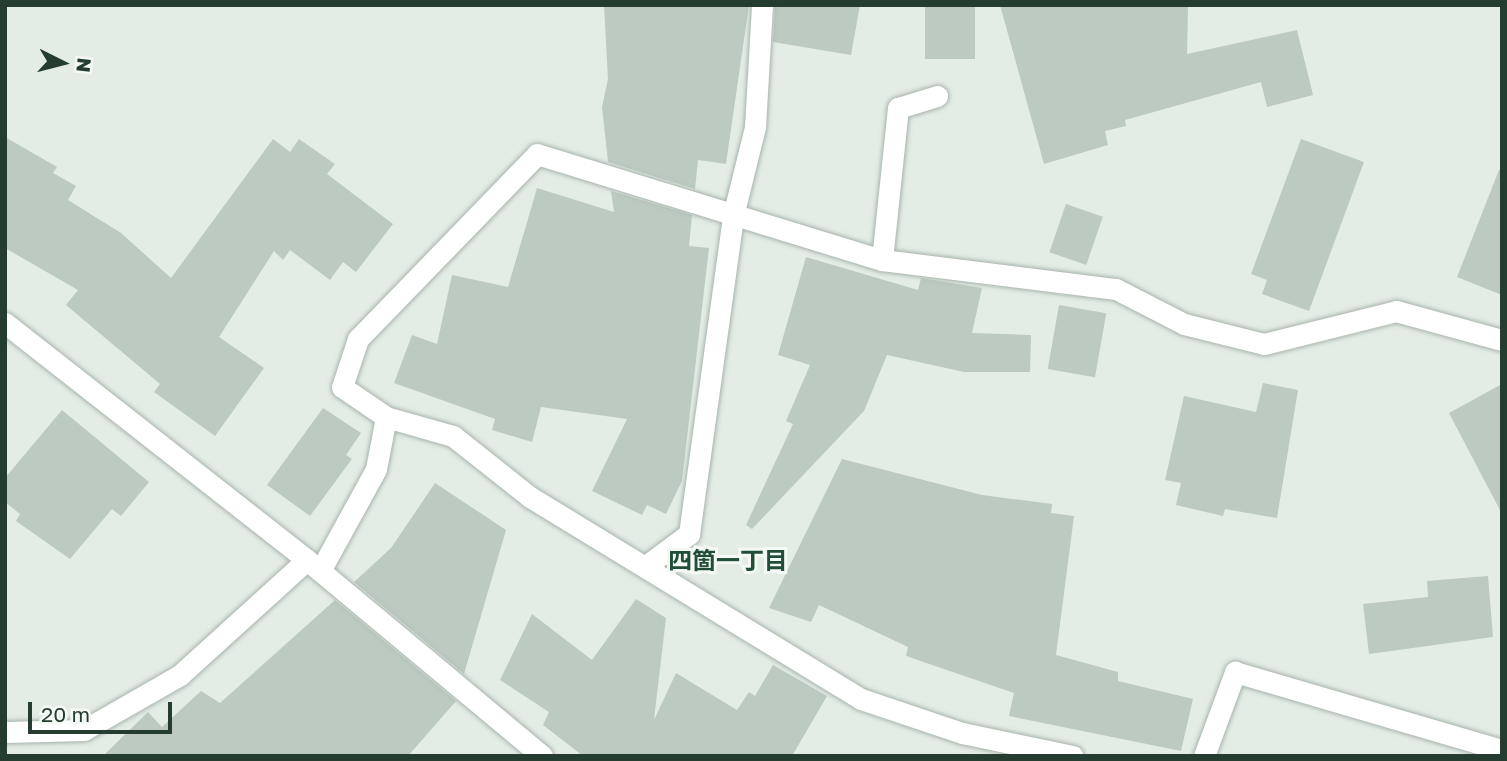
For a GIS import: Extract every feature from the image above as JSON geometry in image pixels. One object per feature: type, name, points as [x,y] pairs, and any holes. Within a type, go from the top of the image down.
[{"type":"street","points":[[646,566],[689,534],[733,216],[755,127],[762,5]]},
{"type":"street","points":[[882,260],[898,108],[937,96]]},
{"type":"street","points":[[1073,756],[962,733],[861,699],[530,497],[453,436],[386,417],[342,387],[358,339],[537,154],[882,260],[1116,289],[1184,324],[1264,344],[1396,311],[1502,340]]},
{"type":"street","points":[[5,323],[314,565],[542,756]]},
{"type":"street","points":[[5,732],[83,730],[180,675],[314,565],[376,469],[386,417]]},
{"type":"street","points":[[1204,756],[1235,672],[1502,750]]},
{"type":"building","points":[[604,5],[749,5],[726,164],[698,160],[695,189],[608,162],[602,107],[608,79]]},
{"type":"building","points":[[775,5],[860,5],[851,55],[773,42]]},
{"type":"building","points":[[925,5],[975,5],[975,59],[925,59]]},
{"type":"building","points":[[1000,5],[1188,5],[1187,54],[1297,30],[1313,95],[1267,107],[1261,82],[1125,120],[1126,126],[1105,131],[1108,145],[1044,164]]},
{"type":"building","points":[[5,137],[57,167],[53,173],[76,186],[68,200],[121,233],[171,278],[273,139],[290,152],[299,139],[335,164],[327,174],[393,224],[356,272],[343,262],[330,280],[290,250],[283,260],[274,251],[219,337],[264,368],[215,436],[154,392],[160,384],[66,305],[78,290],[5,248]]},
{"type":"building","points":[[1301,139],[1364,162],[1309,311],[1262,294],[1267,280],[1251,274]]},
{"type":"building","points":[[1499,170],[1502,171],[1502,295],[1457,277]]},
{"type":"building","points":[[537,188],[614,212],[611,191],[692,215],[689,246],[709,248],[682,481],[666,514],[647,505],[642,515],[592,491],[627,419],[541,407],[532,442],[492,430],[495,419],[394,383],[412,335],[437,344],[452,275],[508,287]]},
{"type":"building","points":[[1066,204],[1103,217],[1086,265],[1049,252]]},
{"type":"building","points":[[806,257],[918,290],[921,278],[982,288],[972,333],[1031,335],[1030,372],[964,372],[887,355],[864,411],[752,529],[746,525],[793,424],[786,421],[810,365],[778,355]]},
{"type":"building","points":[[1059,305],[1106,313],[1095,377],[1048,369]]},
{"type":"building","points":[[1263,383],[1298,390],[1277,518],[1225,509],[1223,516],[1176,505],[1181,483],[1165,480],[1184,396],[1256,412]]},
{"type":"building","points":[[1502,384],[1502,514],[1449,413]]},
{"type":"building","points":[[323,408],[361,433],[346,455],[352,459],[310,516],[267,485]]},
{"type":"building","points":[[62,410],[149,482],[121,516],[112,509],[70,559],[16,521],[20,514],[5,502],[5,478]]},
{"type":"building","points":[[842,459],[982,495],[1052,504],[1051,513],[1074,516],[1056,655],[1118,672],[1118,681],[1193,699],[1181,751],[1009,716],[1014,693],[906,656],[908,647],[819,605],[811,622],[769,608]]},
{"type":"building","points":[[435,483],[506,530],[464,674],[354,582],[391,548]]},
{"type":"building","points":[[1488,576],[1493,637],[1369,654],[1363,604],[1428,597],[1427,581]]},
{"type":"building","points":[[636,599],[666,618],[654,720],[676,673],[737,710],[749,692],[755,696],[773,665],[827,696],[792,756],[583,756],[543,725],[549,712],[500,680],[532,614],[592,660]]},
{"type":"building","points":[[335,600],[456,701],[408,756],[103,756],[148,712],[162,727],[201,691],[220,703]]},
{"type":"district","name":"四箇一丁目","points":[[728,560]]}]
